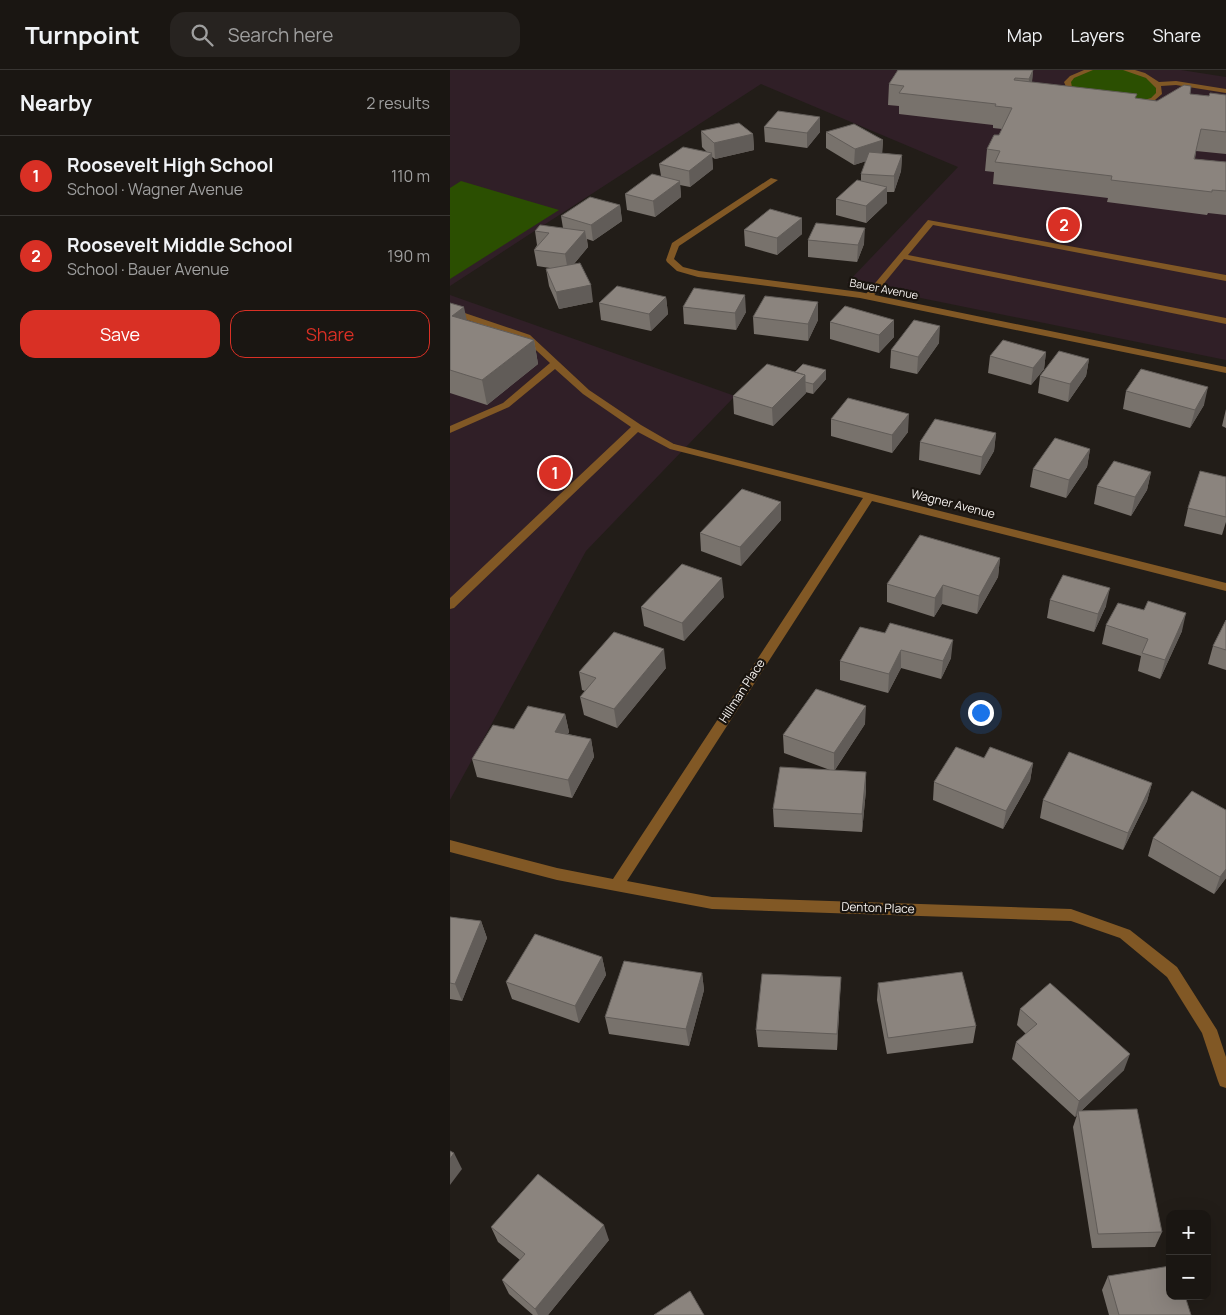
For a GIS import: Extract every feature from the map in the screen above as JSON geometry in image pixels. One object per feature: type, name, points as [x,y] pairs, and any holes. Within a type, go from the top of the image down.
[{"type":"street","points":[[1090,70],[1072,77],[1068,82],[1069,88],[1074,94],[1091,101]]},
{"type":"street","points":[[1126,70],[1149,76],[1160,88],[1159,94],[1153,99],[1128,105]]},
{"type":"street","points":[[1158,84],[1176,83],[1226,90]]},
{"type":"street","name":"Bauer Avenue","points":[[774,180],[675,245],[670,260],[680,269],[698,274],[869,296],[1226,370]]},
{"type":"street","points":[[869,296],[931,222],[1226,278]]},
{"type":"street","points":[[902,256],[1226,321]]},
{"type":"street","name":"Wagner Avenue","points":[[450,310],[527,337],[586,392],[637,427],[674,447],[1226,587]]},
{"type":"street","points":[[450,430],[506,405],[555,364]]},
{"type":"street","points":[[450,605],[637,427]]},
{"type":"street","name":"Hillman Place","points":[[616,886],[869,497]]},
{"type":"street","name":"Denton Place","points":[[450,846],[557,874],[712,903],[1071,915],[1125,934],[1172,972],[1210,1030],[1226,1081]]},
{"type":"shaded area","points":[[450,70],[1181,70],[1226,77],[1226,360],[847,283],[958,167],[761,84],[450,286]]},
{"type":"shaded area","points":[[450,295],[735,396],[586,551],[450,800]]},
{"type":"green space","points":[[1090,70],[1126,70],[1157,82],[1159,94],[1142,103],[1069,88],[1072,77]]},
{"type":"green space","points":[[461,181],[559,210],[450,279],[450,188]]},
{"type":"building","points":[[898,70],[1033,70],[1029,79],[1015,78],[1014,80],[1137,94],[1135,98],[1157,101],[1184,85],[1191,86],[1190,94],[1209,96],[1210,93],[1226,95],[1226,132],[1201,129],[1194,159],[1226,162],[1226,191],[1212,190],[1212,192],[1111,180],[1112,176],[995,162],[1000,151],[987,149],[994,135],[999,135],[1012,108],[995,106],[996,104],[899,93],[904,86],[889,84]]},
{"type":"building","points":[[778,111],[820,117],[807,133],[764,127]]},
{"type":"building","points":[[739,123],[753,134],[714,143],[701,131]]},
{"type":"building","points":[[854,124],[883,140],[855,149],[826,132]]},
{"type":"building","points":[[683,147],[712,153],[689,171],[659,164]]},
{"type":"building","points":[[869,152],[902,155],[894,176],[861,174]]},
{"type":"building","points":[[652,174],[680,181],[653,201],[625,194]]},
{"type":"building","points":[[857,180],[887,187],[866,206],[836,199]]},
{"type":"building","points":[[590,197],[620,205],[591,225],[561,216]]},
{"type":"building","points":[[770,209],[802,218],[777,238],[744,230]]},
{"type":"building","points":[[816,223],[865,228],[858,245],[808,240]]},
{"type":"building","points":[[540,225],[585,231],[565,254],[534,250],[549,233],[535,231]]},
{"type":"building","points":[[580,263],[591,285],[556,292],[546,269]]},
{"type":"building","points":[[617,286],[666,297],[649,314],[599,303]]},
{"type":"building","points":[[694,288],[745,295],[735,313],[683,307]]},
{"type":"building","points":[[765,296],[818,302],[808,324],[753,317]]},
{"type":"building","points":[[450,303],[464,307],[452,316],[534,340],[482,380],[450,370]]},
{"type":"building","points":[[845,306],[894,320],[879,335],[830,322]]},
{"type":"building","points":[[914,320],[940,326],[918,357],[891,350]]},
{"type":"building","points":[[1003,340],[1046,352],[1033,368],[990,356]]},
{"type":"building","points":[[1059,351],[1089,359],[1070,384],[1040,376]]},
{"type":"building","points":[[767,364],[805,375],[772,408],[733,396]]},
{"type":"building","points":[[803,364],[826,370],[813,384],[805,382],[805,375],[795,372]]},
{"type":"building","points":[[1141,369],[1208,387],[1195,410],[1126,391]]},
{"type":"building","points":[[848,398],[909,414],[892,435],[831,419]]},
{"type":"building","points":[[935,419],[996,433],[982,457],[920,442]]},
{"type":"building","points":[[1055,438],[1090,449],[1069,480],[1033,469]]},
{"type":"building","points":[[1114,461],[1151,472],[1135,497],[1097,486]]},
{"type":"building","points":[[1200,471],[1226,477],[1226,517],[1188,508]]},
{"type":"building","points":[[742,489],[781,502],[740,547],[700,533]]},
{"type":"building","points":[[920,535],[1000,558],[979,596],[943,585],[935,598],[887,584]]},
{"type":"building","points":[[682,564],[722,578],[682,623],[641,607]]},
{"type":"building","points":[[1063,575],[1110,588],[1098,614],[1050,600]]},
{"type":"building","points":[[1148,601],[1186,613],[1165,660],[1142,653],[1148,639],[1106,625],[1118,603],[1144,610]]},
{"type":"building","points":[[1226,620],[1226,650],[1213,646]]},
{"type":"building","points":[[890,623],[953,640],[943,661],[901,650],[889,674],[840,661],[860,627],[885,633]]},
{"type":"building","points":[[614,632],[664,649],[614,709],[580,697],[596,678],[579,672]]},
{"type":"building","points":[[816,689],[866,706],[834,753],[783,735]]},
{"type":"building","points":[[528,706],[565,714],[555,732],[591,739],[568,780],[472,759],[493,725],[514,729]]},
{"type":"building","points":[[956,747],[984,758],[990,747],[1033,763],[1006,811],[934,782]]},
{"type":"building","points":[[1069,752],[1152,783],[1128,833],[1043,800]]},
{"type":"building","points":[[780,767],[866,772],[862,814],[773,809]]},
{"type":"building","points":[[1192,791],[1226,810],[1226,869],[1220,877],[1153,838]]},
{"type":"building","points":[[450,917],[481,921],[455,984],[450,983]]},
{"type":"building","points":[[535,934],[602,957],[575,1006],[506,982]]},
{"type":"building","points":[[624,961],[702,973],[686,1029],[605,1017]]},
{"type":"building","points":[[962,972],[976,1026],[888,1038],[878,983]]},
{"type":"building","points":[[762,974],[841,977],[837,1034],[756,1030]]},
{"type":"building","points":[[1050,983],[1130,1054],[1079,1101],[1016,1042],[1037,1024],[1020,1009]]},
{"type":"building","points":[[1137,1109],[1162,1232],[1098,1234],[1078,1111]]},
{"type":"building","points":[[450,1151],[454,1153],[450,1159]]},
{"type":"building","points":[[538,1174],[604,1225],[535,1309],[502,1280],[525,1254],[491,1227]]},
{"type":"building","points":[[1166,1267],[1166,1300],[1186,1300],[1191,1315],[1119,1315],[1108,1276]]},
{"type":"building","points":[[690,1291],[704,1315],[654,1315]]},
{"type":"place","name":"Roosevelt Middle School","points":[[1064,225]]},
{"type":"place","name":"Roosevelt High School","points":[[555,473]]}]
